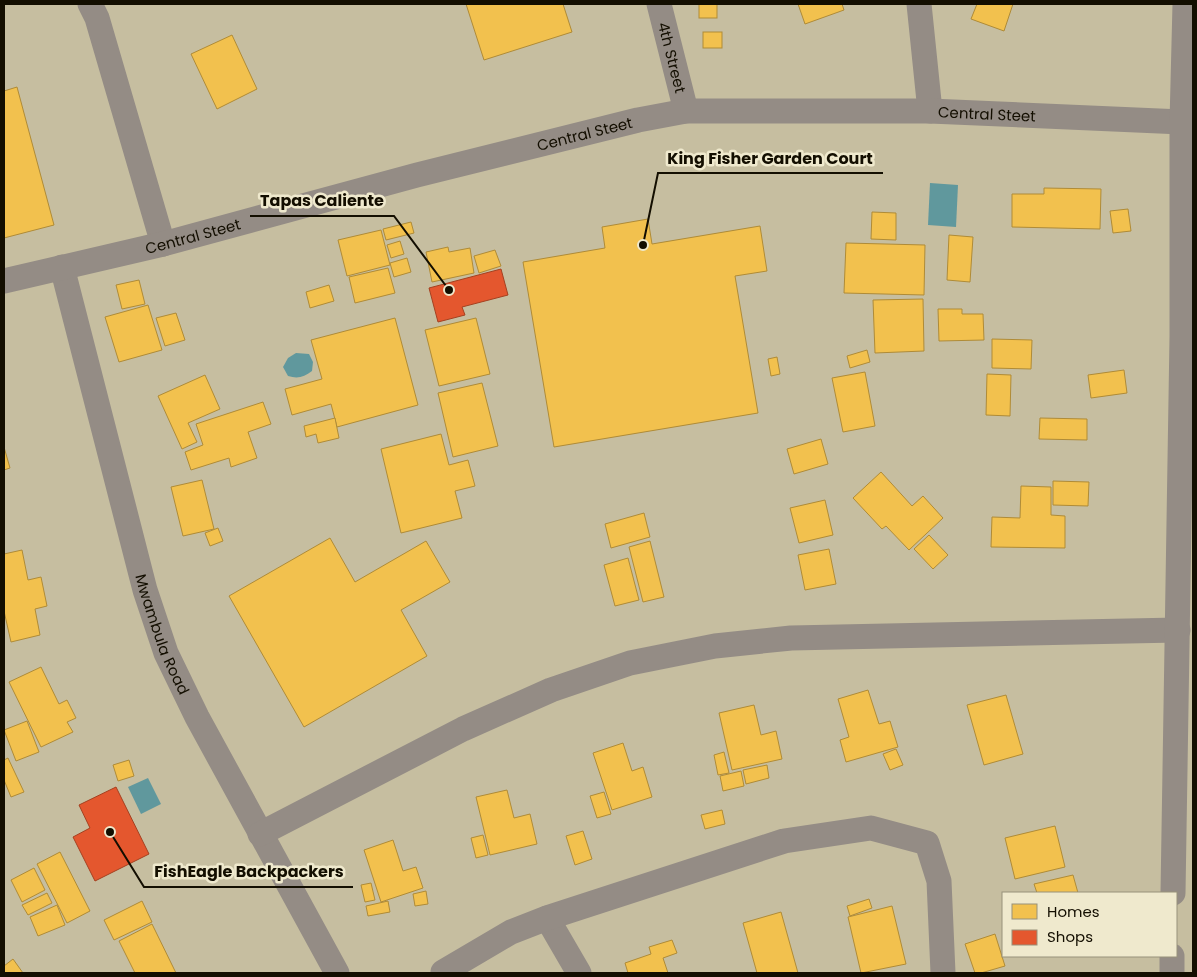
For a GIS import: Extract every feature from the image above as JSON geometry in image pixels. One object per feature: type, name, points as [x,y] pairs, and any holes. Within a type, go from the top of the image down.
[{"type":"street","points":[[90,4],[97,18],[163,244]]},
{"type":"street","name":"4th Street","points":[[659,4],[686,111]]},
{"type":"street","points":[[919,4],[930,111]]},
{"type":"street","points":[[1173,892],[1178,630],[1187,337],[1182,122],[1185,4]]},
{"type":"street","name":"Central Steet","points":[[4,282],[163,244],[417,174],[638,120],[686,111],[930,111],[1182,122]]},
{"type":"street","name":"Mwambula Road","points":[[62,267],[145,590],[166,653],[197,717],[337,973]]},
{"type":"street","points":[[260,834],[463,729],[551,690],[630,663],[714,646],[790,638],[1178,630]]},
{"type":"street","points":[[443,972],[511,932],[547,918],[784,841],[872,828],[927,843],[939,881],[943,973]]},
{"type":"street","points":[[547,918],[579,973]]},
{"type":"street","points":[[1172,957],[1172,973]]},
{"type":"water","points":[[930,183],[958,185],[956,227],[928,225]]},
{"type":"water","points":[[296,353],[309,354],[313,362],[312,371],[304,376],[288,376],[283,367],[288,358]]},
{"type":"water","points":[[148,778],[161,804],[141,814],[128,787]]},
{"type":"building: Homes","points":[[466,4],[563,4],[572,32],[484,60]]},
{"type":"building: Homes","points":[[699,4],[717,4],[717,18],[699,18]]},
{"type":"building: Homes","points":[[798,4],[842,4],[844,10],[805,24]]},
{"type":"building: Homes","points":[[977,4],[1013,4],[1004,31],[971,19]]},
{"type":"building: Homes","points":[[703,32],[722,32],[722,48],[703,48]]},
{"type":"building: Homes","points":[[232,35],[257,89],[217,109],[191,54]]},
{"type":"building: Homes","points":[[17,87],[54,225],[4,238],[4,91]]},
{"type":"building: Homes","points":[[1044,188],[1101,189],[1100,229],[1012,227],[1012,194],[1044,194]]},
{"type":"building: Homes","points":[[1128,209],[1131,231],[1113,233],[1110,211]]},
{"type":"building: Homes","points":[[872,212],[896,213],[896,240],[871,239]]},
{"type":"building: Homes","points":[[648,219],[652,244],[760,226],[767,271],[735,276],[758,413],[554,447],[523,262],[605,248],[602,227]]},
{"type":"building: Homes","points":[[411,222],[414,233],[386,240],[383,229]]},
{"type":"building: Homes","points":[[381,230],[390,265],[347,276],[338,240]]},
{"type":"building: Homes","points":[[949,235],[973,237],[970,282],[947,280]]},
{"type":"building: Homes","points":[[400,241],[404,254],[391,258],[387,245]]},
{"type":"building: Homes","points":[[846,243],[925,245],[924,295],[844,293]]},
{"type":"building: Homes","points":[[448,247],[449,252],[470,248],[474,273],[432,282],[426,252]]},
{"type":"building: Homes","points":[[495,250],[501,266],[479,273],[474,256]]},
{"type":"building: Homes","points":[[407,258],[411,272],[394,277],[390,263]]},
{"type":"building: Homes","points":[[388,268],[395,293],[355,303],[349,277]]},
{"type":"building: Homes","points":[[139,280],[145,304],[122,309],[116,285]]},
{"type":"building: Homes","points":[[329,285],[334,301],[310,308],[306,292]]},
{"type":"building: Homes","points":[[923,299],[924,351],[875,353],[873,300]]},
{"type":"building: Homes","points":[[148,305],[162,350],[119,362],[105,317]]},
{"type":"building: Homes","points":[[938,309],[962,309],[962,314],[983,314],[984,340],[939,341]]},
{"type":"building: Homes","points":[[176,313],[185,340],[165,346],[156,318]]},
{"type":"building: Homes","points":[[395,318],[418,405],[337,427],[331,404],[292,415],[285,389],[322,379],[311,340]]},
{"type":"building: Homes","points":[[476,318],[490,374],[439,386],[425,330]]},
{"type":"building: Homes","points":[[992,339],[1032,340],[1031,369],[992,368]]},
{"type":"building: Homes","points":[[867,350],[870,362],[850,368],[847,356]]},
{"type":"building: Homes","points":[[777,357],[780,374],[771,376],[768,359]]},
{"type":"building: Homes","points":[[1124,370],[1127,393],[1091,398],[1088,375]]},
{"type":"building: Homes","points":[[865,372],[875,426],[843,432],[832,378]]},
{"type":"building: Homes","points":[[987,374],[1011,375],[1010,416],[986,415]]},
{"type":"building: Homes","points":[[205,375],[220,409],[188,423],[197,442],[182,449],[158,396]]},
{"type":"building: Homes","points":[[482,383],[498,446],[453,457],[438,393]]},
{"type":"building: Homes","points":[[263,402],[271,424],[248,432],[257,458],[231,467],[229,458],[191,470],[185,452],[203,445],[196,424]]},
{"type":"building: Homes","points":[[335,418],[339,438],[318,443],[316,434],[306,437],[304,426]]},
{"type":"building: Homes","points":[[1040,418],[1087,419],[1087,440],[1039,439]]},
{"type":"building: Homes","points":[[441,434],[449,465],[468,460],[475,486],[455,491],[462,518],[401,533],[381,449]]},
{"type":"building: Homes","points":[[821,439],[828,464],[794,474],[787,449]]},
{"type":"building: Homes","points":[[4,447],[10,468],[4,470]]},
{"type":"building: Homes","points":[[881,472],[912,506],[923,496],[943,518],[909,550],[886,526],[882,529],[853,498]]},
{"type":"building: Homes","points":[[202,480],[214,529],[183,536],[171,487]]},
{"type":"building: Homes","points":[[1053,481],[1089,482],[1088,506],[1053,505]]},
{"type":"building: Homes","points":[[1021,486],[1051,487],[1051,515],[1065,516],[1065,548],[991,547],[992,517],[1020,518]]},
{"type":"building: Homes","points":[[825,500],[833,535],[799,543],[790,508]]},
{"type":"building: Homes","points":[[644,513],[650,537],[611,548],[605,524]]},
{"type":"building: Homes","points":[[218,528],[223,541],[210,546],[205,533]]},
{"type":"building: Homes","points":[[929,535],[948,555],[933,569],[914,549]]},
{"type":"building: Homes","points":[[330,538],[355,582],[426,541],[450,582],[401,610],[427,656],[304,727],[229,596]]},
{"type":"building: Homes","points":[[650,541],[664,597],[643,602],[629,547]]},
{"type":"building: Homes","points":[[829,549],[836,584],[805,590],[798,555]]},
{"type":"building: Homes","points":[[22,550],[28,580],[41,577],[47,606],[35,609],[40,635],[11,642],[4,611],[4,554]]},
{"type":"building: Homes","points":[[628,558],[639,600],[615,606],[604,565]]},
{"type":"building: Homes","points":[[41,667],[59,704],[67,700],[76,718],[67,722],[73,732],[41,747],[9,682]]},
{"type":"building: Homes","points":[[868,690],[879,724],[890,721],[898,747],[846,762],[840,740],[849,737],[838,699]]},
{"type":"building: Homes","points":[[1006,695],[1023,754],[984,765],[967,705]]},
{"type":"building: Homes","points":[[754,705],[761,735],[776,731],[782,759],[732,770],[719,713]]},
{"type":"building: Homes","points":[[27,721],[39,752],[16,761],[4,730]]},
{"type":"building: Homes","points":[[623,743],[632,771],[643,767],[652,797],[612,810],[593,753]]},
{"type":"building: Homes","points":[[896,749],[903,765],[890,770],[883,754]]},
{"type":"building: Homes","points":[[724,752],[729,773],[718,775],[714,755]]},
{"type":"building: Homes","points":[[8,758],[24,792],[11,797],[4,780],[4,760]]},
{"type":"building: Homes","points":[[129,760],[134,776],[118,781],[113,765]]},
{"type":"building: Homes","points":[[767,765],[769,778],[746,784],[743,770]]},
{"type":"building: Homes","points":[[741,771],[744,786],[723,791],[720,776]]},
{"type":"building: Homes","points":[[507,790],[514,818],[530,814],[537,844],[490,855],[476,797]]},
{"type":"building: Homes","points":[[604,792],[611,814],[597,818],[590,796]]},
{"type":"building: Homes","points":[[722,810],[725,824],[705,829],[701,815]]},
{"type":"building: Homes","points":[[1055,826],[1065,867],[1015,879],[1005,838]]},
{"type":"building: Homes","points":[[583,831],[592,859],[575,865],[566,836]]},
{"type":"building: Homes","points":[[483,835],[488,855],[476,858],[471,838]]},
{"type":"building: Homes","points":[[393,840],[403,871],[416,867],[423,888],[381,902],[364,850]]},
{"type":"building: Homes","points":[[60,852],[90,911],[67,923],[37,864]]},
{"type":"building: Homes","points":[[34,868],[45,890],[22,902],[11,880]]},
{"type":"building: Homes","points":[[1073,875],[1078,892],[1037,892],[1034,884]]},
{"type":"building: Homes","points":[[371,883],[375,900],[365,902],[361,885]]},
{"type":"building: Homes","points":[[426,891],[428,904],[415,906],[413,894]]},
{"type":"building: Homes","points":[[47,893],[52,903],[28,915],[22,905]]},
{"type":"building: Homes","points":[[869,899],[872,908],[850,916],[847,906]]},
{"type":"building: Homes","points":[[142,901],[152,922],[114,940],[104,920]]},
{"type":"building: Homes","points":[[388,901],[390,912],[368,916],[366,906]]},
{"type":"building: Homes","points":[[57,905],[65,925],[38,936],[30,917]]},
{"type":"building: Homes","points":[[892,906],[906,964],[861,973],[848,917]]},
{"type":"building: Homes","points":[[781,912],[798,973],[757,973],[743,923]]},
{"type":"building: Homes","points":[[152,924],[176,973],[135,973],[119,941]]},
{"type":"building: Homes","points":[[995,934],[1005,966],[975,973],[965,944]]},
{"type":"building: Homes","points":[[672,940],[677,953],[663,958],[668,973],[628,973],[625,963],[651,954],[649,947]]},
{"type":"building: Homes","points":[[13,959],[23,973],[4,973],[4,966]]},
{"type":"building: Shops","points":[[501,269],[508,295],[462,307],[465,315],[438,322],[429,288]]},
{"type":"building: Shops","points":[[116,787],[149,854],[95,881],[73,837],[90,828],[79,805]]},
{"type":"place","name":"King Fisher Garden Court","points":[[643,245]]},
{"type":"place","name":"Tapas Caliente","points":[[449,290]]},
{"type":"place","name":"FishEagle Backpackers","points":[[110,832]]}]
